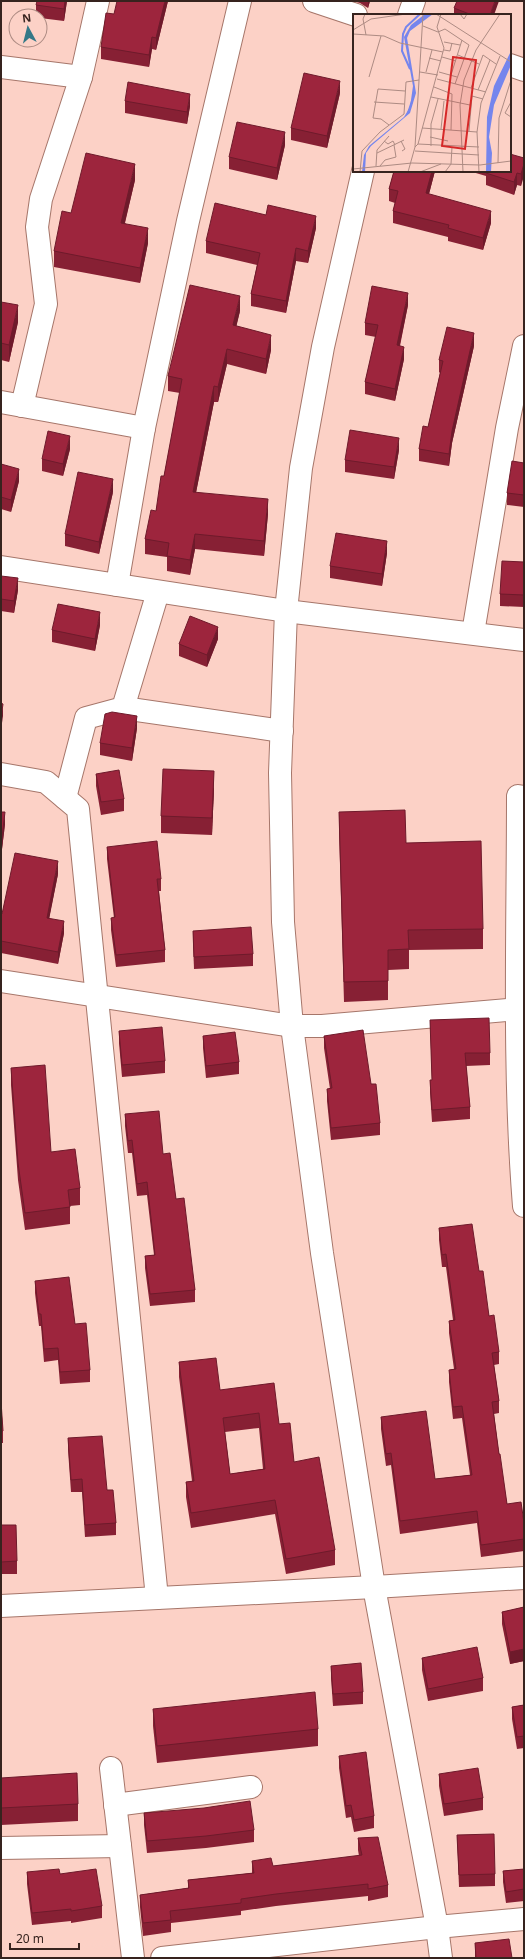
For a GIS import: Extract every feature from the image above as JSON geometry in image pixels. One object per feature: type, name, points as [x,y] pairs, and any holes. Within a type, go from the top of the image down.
[{"type":"street","points":[[98,1],[81,76],[41,198],[36,227],[46,304],[11,404],[144,428]]},
{"type":"street","points":[[117,585],[144,428],[188,221],[240,1]]},
{"type":"street","points":[[314,1],[353,14]]},
{"type":"street","points":[[409,14],[414,1]]},
{"type":"street","points":[[511,65],[524,70]]},
{"type":"street","points":[[1,67],[81,76]]},
{"type":"street","points":[[363,172],[323,348],[301,468],[286,611],[280,772],[283,922],[292,1026],[322,1253],[374,1587],[437,1927],[441,1958]]},
{"type":"street","points":[[473,633],[507,428],[524,346]]},
{"type":"street","points":[[1,567],[286,611],[524,640]]},
{"type":"street","points":[[123,708],[158,592]]},
{"type":"street","points":[[65,798],[86,718],[123,708],[282,731]]},
{"type":"street","points":[[1,774],[46,782],[78,808],[157,1598]]},
{"type":"street","points":[[524,797],[518,796],[518,1139],[524,1206]]},
{"type":"street","points":[[1,981],[292,1026],[322,1026],[518,1009]]},
{"type":"street","points":[[1,1606],[524,1578]]},
{"type":"street","points":[[111,1768],[133,1958]]},
{"type":"street","points":[[115,1805],[251,1787]]},
{"type":"street","points":[[1,1848],[120,1846]]},
{"type":"street","points":[[162,1958],[225,1955],[437,1927],[524,1919]]},
{"type":"building","points":[[37,1],[65,1],[64,9],[36,5]]},
{"type":"building","points":[[117,1],[165,1],[156,38],[152,37],[149,55],[101,47],[106,13],[114,14]]},
{"type":"building","points":[[457,1],[495,1],[490,14],[469,14],[454,8]]},
{"type":"building","points":[[304,73],[340,81],[327,136],[291,128]]},
{"type":"building","points":[[128,82],[190,94],[187,112],[125,101]]},
{"type":"building","points":[[237,122],[285,132],[277,168],[229,157]]},
{"type":"building","points":[[86,153],[135,164],[121,223],[148,228],[140,268],[54,251],[62,211],[71,213]]},
{"type":"building","points":[[511,154],[524,158],[521,174],[517,173],[514,182],[486,173],[511,172]]},
{"type":"building","points":[[394,172],[432,172],[426,193],[491,211],[483,238],[448,228],[449,225],[393,211],[398,191],[389,189]]},
{"type":"building","points":[[215,203],[266,215],[268,205],[316,216],[308,251],[296,248],[286,301],[251,294],[260,253],[206,241]]},
{"type":"building","points":[[190,285],[240,296],[233,325],[271,335],[266,359],[227,349],[218,387],[214,386],[193,492],[268,499],[264,541],[195,534],[190,560],[167,556],[169,543],[145,539],[151,510],[156,511],[161,476],[164,476],[182,379],[168,376]]},
{"type":"building","points":[[372,286],[408,293],[397,345],[404,347],[395,389],[365,382],[378,325],[365,323]]},
{"type":"building","points":[[1,302],[18,305],[9,345],[1,343]]},
{"type":"building","points":[[447,327],[474,333],[452,431],[449,454],[419,449],[423,426],[428,427],[443,361],[439,360]]},
{"type":"building","points":[[350,430],[399,438],[394,467],[345,460]]},
{"type":"building","points":[[48,431],[70,436],[63,464],[42,459]]},
{"type":"building","points":[[512,461],[524,463],[524,495],[507,493]]},
{"type":"building","points":[[1,464],[19,469],[11,500],[1,497]]},
{"type":"building","points":[[78,472],[113,479],[99,542],[65,534]]},
{"type":"building","points":[[336,533],[387,541],[382,574],[330,566]]},
{"type":"building","points":[[502,561],[524,562],[524,595],[500,594]]},
{"type":"building","points":[[1,576],[18,578],[14,601],[1,599]]},
{"type":"building","points":[[58,604],[100,612],[95,639],[52,630]]},
{"type":"building","points":[[190,616],[218,627],[207,655],[179,644]]},
{"type":"building","points":[[1,703],[3,704],[1,718]]},
{"type":"building","points":[[112,712],[137,716],[132,748],[100,743],[105,714]]},
{"type":"building","points":[[163,769],[214,771],[212,818],[161,816]]},
{"type":"building","points":[[119,770],[124,799],[101,802],[96,774]]},
{"type":"building","points":[[405,810],[406,843],[481,841],[483,929],[408,930],[409,949],[388,950],[388,981],[344,982],[339,812]]},
{"type":"building","points":[[1,812],[5,812],[2,837],[1,837]]},
{"type":"building","points":[[157,841],[161,879],[157,879],[165,950],[116,955],[111,918],[115,917],[107,847]]},
{"type":"building","points":[[15,853],[58,861],[47,918],[64,921],[58,952],[1,941],[1,914]]},
{"type":"building","points":[[251,927],[253,954],[194,957],[193,931]]},
{"type":"building","points":[[489,1018],[490,1053],[465,1053],[470,1107],[432,1110],[430,1080],[432,1080],[430,1020]]},
{"type":"building","points":[[162,1027],[165,1061],[122,1065],[119,1031]]},
{"type":"building","points":[[363,1030],[371,1084],[376,1084],[380,1123],[331,1128],[327,1089],[332,1088],[324,1036]]},
{"type":"building","points":[[235,1032],[239,1062],[206,1066],[203,1036]]},
{"type":"building","points":[[45,1065],[51,1152],[75,1149],[80,1188],[68,1190],[70,1207],[25,1213],[18,1163],[11,1068]]},
{"type":"building","points":[[159,1111],[163,1154],[170,1153],[176,1199],[184,1198],[195,1290],[150,1294],[145,1256],[155,1255],[147,1182],[137,1184],[132,1140],[128,1141],[125,1114]]},
{"type":"building","points":[[472,1224],[479,1271],[483,1271],[489,1316],[494,1315],[499,1352],[492,1353],[499,1401],[492,1402],[507,1504],[521,1502],[524,1523],[524,1539],[481,1545],[477,1511],[400,1521],[391,1453],[386,1454],[381,1417],[426,1411],[435,1479],[472,1475],[462,1406],[453,1407],[449,1370],[456,1369],[449,1321],[455,1320],[446,1254],[442,1255],[439,1228]]},
{"type":"building","points":[[69,1277],[75,1324],[86,1323],[90,1370],[60,1372],[58,1348],[44,1349],[41,1314],[39,1314],[35,1281]]},
{"type":"building","points":[[216,1358],[220,1390],[274,1383],[279,1424],[290,1423],[294,1462],[319,1457],[335,1550],[286,1559],[275,1500],[191,1513],[186,1482],[194,1481],[179,1362]],"holes":[[[259,1413],[265,1469],[230,1474],[223,1418]]]},
{"type":"building","points":[[1,1401],[3,1431],[1,1431]]},
{"type":"building","points":[[102,1436],[107,1490],[113,1490],[116,1523],[85,1525],[82,1479],[71,1480],[68,1438]]},
{"type":"building","points":[[1,1525],[16,1525],[17,1561],[1,1562]]},
{"type":"building","points":[[524,1607],[524,1649],[510,1652],[502,1612]]},
{"type":"building","points":[[477,1647],[483,1678],[428,1689],[422,1658]]},
{"type":"building","points":[[361,1663],[363,1692],[333,1694],[331,1666]]},
{"type":"building","points":[[315,1692],[318,1729],[157,1746],[153,1709]]},
{"type":"building","points":[[524,1705],[524,1736],[517,1737],[512,1707]]},
{"type":"building","points":[[366,1752],[374,1816],[354,1820],[351,1805],[346,1806],[339,1756]]},
{"type":"building","points":[[478,1768],[483,1798],[444,1804],[439,1774]]},
{"type":"building","points":[[77,1773],[78,1804],[1,1808],[1,1778]]},
{"type":"building","points":[[250,1801],[254,1830],[147,1841],[144,1813],[204,1808]]},
{"type":"building","points":[[494,1834],[495,1874],[459,1875],[457,1835]]},
{"type":"building","points":[[378,1837],[388,1885],[368,1889],[368,1884],[241,1899],[241,1903],[170,1911],[171,1920],[143,1923],[140,1895],[189,1888],[188,1880],[254,1873],[252,1861],[271,1858],[273,1866],[362,1855],[358,1838]]},
{"type":"building","points":[[59,1869],[60,1874],[96,1869],[102,1906],[71,1911],[71,1909],[32,1913],[27,1872]]},
{"type":"building","points":[[524,1869],[524,1889],[506,1892],[503,1871]]},
{"type":"building","points":[[509,1939],[512,1958],[476,1958],[475,1943]]}]
